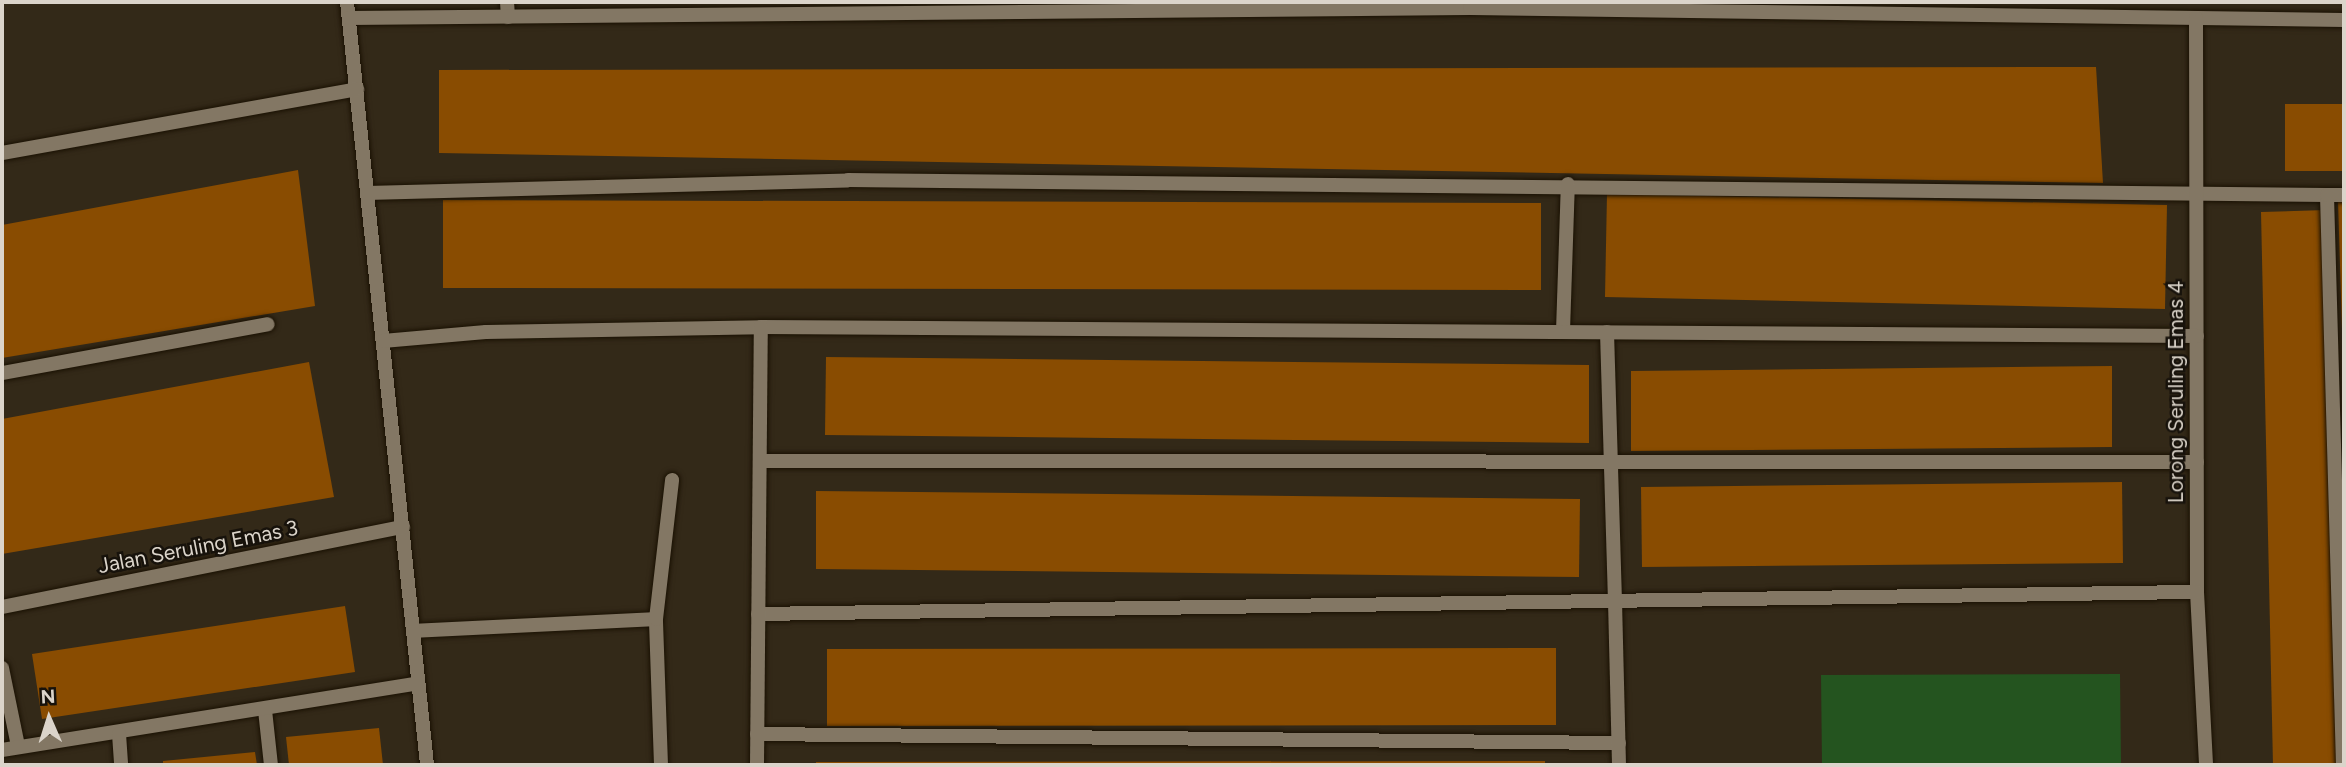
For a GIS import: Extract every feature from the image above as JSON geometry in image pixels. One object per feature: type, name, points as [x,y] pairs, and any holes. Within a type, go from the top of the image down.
[{"type":"street","points":[[347,2],[427,765]]},
{"type":"street","points":[[507,2],[508,17]]},
{"type":"street","points":[[349,18],[508,17],[657,7],[1471,5],[1861,7],[2344,20]]},
{"type":"street","name":"Lorong Seruling Emas 4","points":[[2196,18],[2197,592],[2206,765]]},
{"type":"street","points":[[2,153],[357,89]]},
{"type":"street","points":[[367,193],[848,180],[1567,184],[2344,195]]},
{"type":"street","points":[[1563,331],[1567,184]]},
{"type":"street","points":[[2327,195],[2342,630],[2343,765]]},
{"type":"street","points":[[2,373],[268,324]]},
{"type":"street","points":[[383,341],[486,332],[761,327],[2197,336]]},
{"type":"street","points":[[757,765],[761,327]]},
{"type":"street","points":[[1607,332],[1619,765]]},
{"type":"street","points":[[760,461],[2197,462]]},
{"type":"street","points":[[661,765],[656,619],[672,480]]},
{"type":"street","name":"Jalan Seruling Emas 3","points":[[2,607],[403,527]]},
{"type":"street","points":[[758,614],[2197,592]]},
{"type":"street","points":[[413,631],[656,619]]},
{"type":"street","points":[[2,668],[18,746]]},
{"type":"street","points":[[2,750],[119,734],[418,683]]},
{"type":"street","points":[[265,710],[271,765]]},
{"type":"street","points":[[119,734],[121,765]]},
{"type":"street","points":[[757,734],[1619,743]]},
{"type":"green space","points":[[2120,674],[2121,765],[1822,765],[1821,675]]},
{"type":"building","points":[[2096,67],[2103,183],[439,153],[439,70]]},
{"type":"building","points":[[2285,104],[2344,104],[2344,171],[2285,171]]},
{"type":"building","points":[[298,170],[315,306],[2,358],[2,225]]},
{"type":"building","points":[[1607,194],[2167,205],[2165,309],[1605,297]]},
{"type":"building","points":[[443,200],[1541,203],[1541,290],[443,288]]},
{"type":"building","points":[[2338,202],[2344,202],[2344,330],[2342,330]]},
{"type":"building","points":[[2327,210],[2340,765],[2273,765],[2261,212]]},
{"type":"building","points":[[826,357],[1589,365],[1589,443],[825,435]]},
{"type":"building","points":[[309,362],[334,497],[2,554],[2,419]]},
{"type":"building","points":[[2112,366],[2112,447],[1631,451],[1631,371]]},
{"type":"building","points":[[2122,482],[2123,563],[1642,567],[1641,487]]},
{"type":"building","points":[[816,491],[1580,499],[1579,577],[816,569]]},
{"type":"building","points":[[345,606],[355,672],[42,719],[32,654]]},
{"type":"building","points":[[1556,648],[1556,725],[827,726],[827,649]]},
{"type":"building","points":[[379,728],[383,765],[289,765],[286,737]]},
{"type":"building","points":[[255,752],[257,765],[163,765],[163,761]]},
{"type":"building","points":[[1545,761],[1545,765],[816,765],[816,762]]}]
